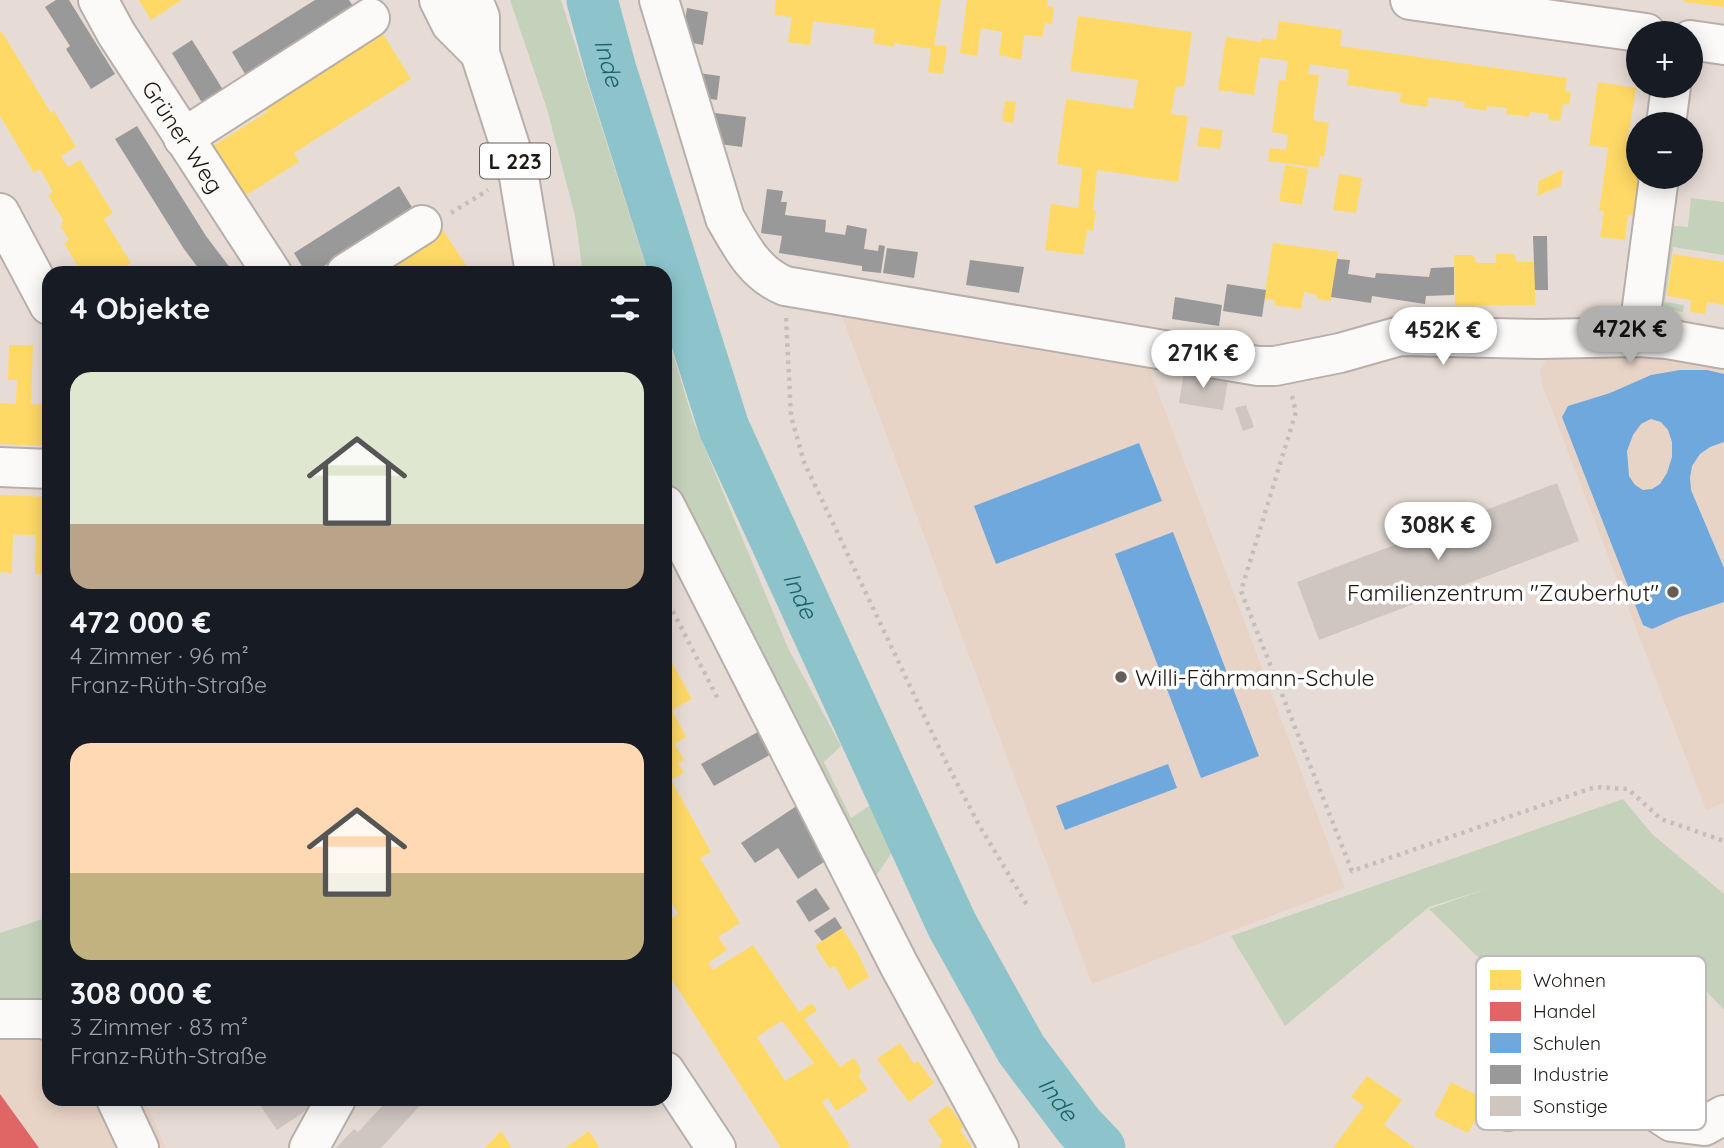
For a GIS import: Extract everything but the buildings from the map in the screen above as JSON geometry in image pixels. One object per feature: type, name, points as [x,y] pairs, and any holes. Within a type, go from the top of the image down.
[{"type":"street","name":"Grüner Weg","points":[[98,0],[116,33],[267,266]]},
{"type":"street","name":"L 223","points":[[439,0],[451,24],[480,54]]},
{"type":"street","name":"L 223","points":[[473,0],[480,17],[480,54],[518,171],[534,266]]},
{"type":"street","points":[[659,0],[725,218],[740,245],[767,278],[785,286],[1258,366],[1285,364],[1340,353],[1400,337],[1638,337],[1724,349]]},
{"type":"street","points":[[1410,0],[1626,30]]},
{"type":"street","points":[[183,138],[370,18]]},
{"type":"street","points":[[1703,42],[1724,45]]},
{"type":"street","points":[[1638,337],[1657,189]]},
{"type":"street","points":[[0,213],[42,292]]},
{"type":"street","points":[[357,266],[422,225]]},
{"type":"street","points":[[0,467],[42,469]]},
{"type":"street","points":[[672,519],[899,965],[999,1148]]},
{"type":"street","points":[[0,1019],[42,1019]]},
{"type":"street","points":[[672,1081],[716,1148]]},
{"type":"street","points":[[119,1106],[139,1148]]},
{"type":"street","points":[[309,1148],[332,1106]]},
{"type":"path","points":[[422,225],[435,224],[518,171]]},
{"type":"path","points":[[785,286],[791,416],[804,462],[944,758],[979,825],[1027,905]]},
{"type":"path","points":[[1285,364],[1296,412],[1241,591],[1352,871],[1595,787],[1628,789],[1661,819],[1724,841]]},
{"type":"path","points":[[672,610],[718,699]]},
{"type":"shaded area","name":"Willi-Fährmann-Schule","points":[[838,306],[1146,360],[1345,888],[1092,984]]},
{"type":"shaded area","name":"Familienzentrum \"Zauberhut\"","points":[[1555,354],[1660,354],[1724,365],[1724,803],[1706,810],[1541,382],[1540,371],[1546,360]]},
{"type":"shaded area","points":[[0,998],[42,998],[42,1106],[147,1106],[166,1148],[0,1148]]},
{"type":"green space","points":[[510,0],[561,0],[646,266],[582,266],[575,216],[547,109]]},
{"type":"green space","points":[[1691,198],[1724,202],[1724,255],[1673,247],[1665,302],[1684,305],[1683,312],[1655,307],[1666,225],[1688,227]]},
{"type":"green space","points":[[672,351],[693,420],[788,648],[841,746],[824,762],[851,818],[872,804],[895,848],[870,885],[672,502]]},
{"type":"green space","points":[[1623,799],[1652,834],[1724,894],[1724,1010],[1706,991],[1706,956],[1477,956],[1429,909],[1489,888],[1429,907],[1285,1026],[1231,936]]},
{"type":"green space","points":[[42,919],[42,998],[0,998],[0,933]]},
{"type":"waterway","name":"Inde","points":[[592,0],[611,70],[724,428],[952,925],[1021,1049],[1079,1126],[1100,1148]]},
{"type":"place","name":"Familienzentrum \"Zauberhut\"","points":[[1673,592]]},
{"type":"place","name":"Willi-Fährmann-Schule","points":[[1121,677]]}]
